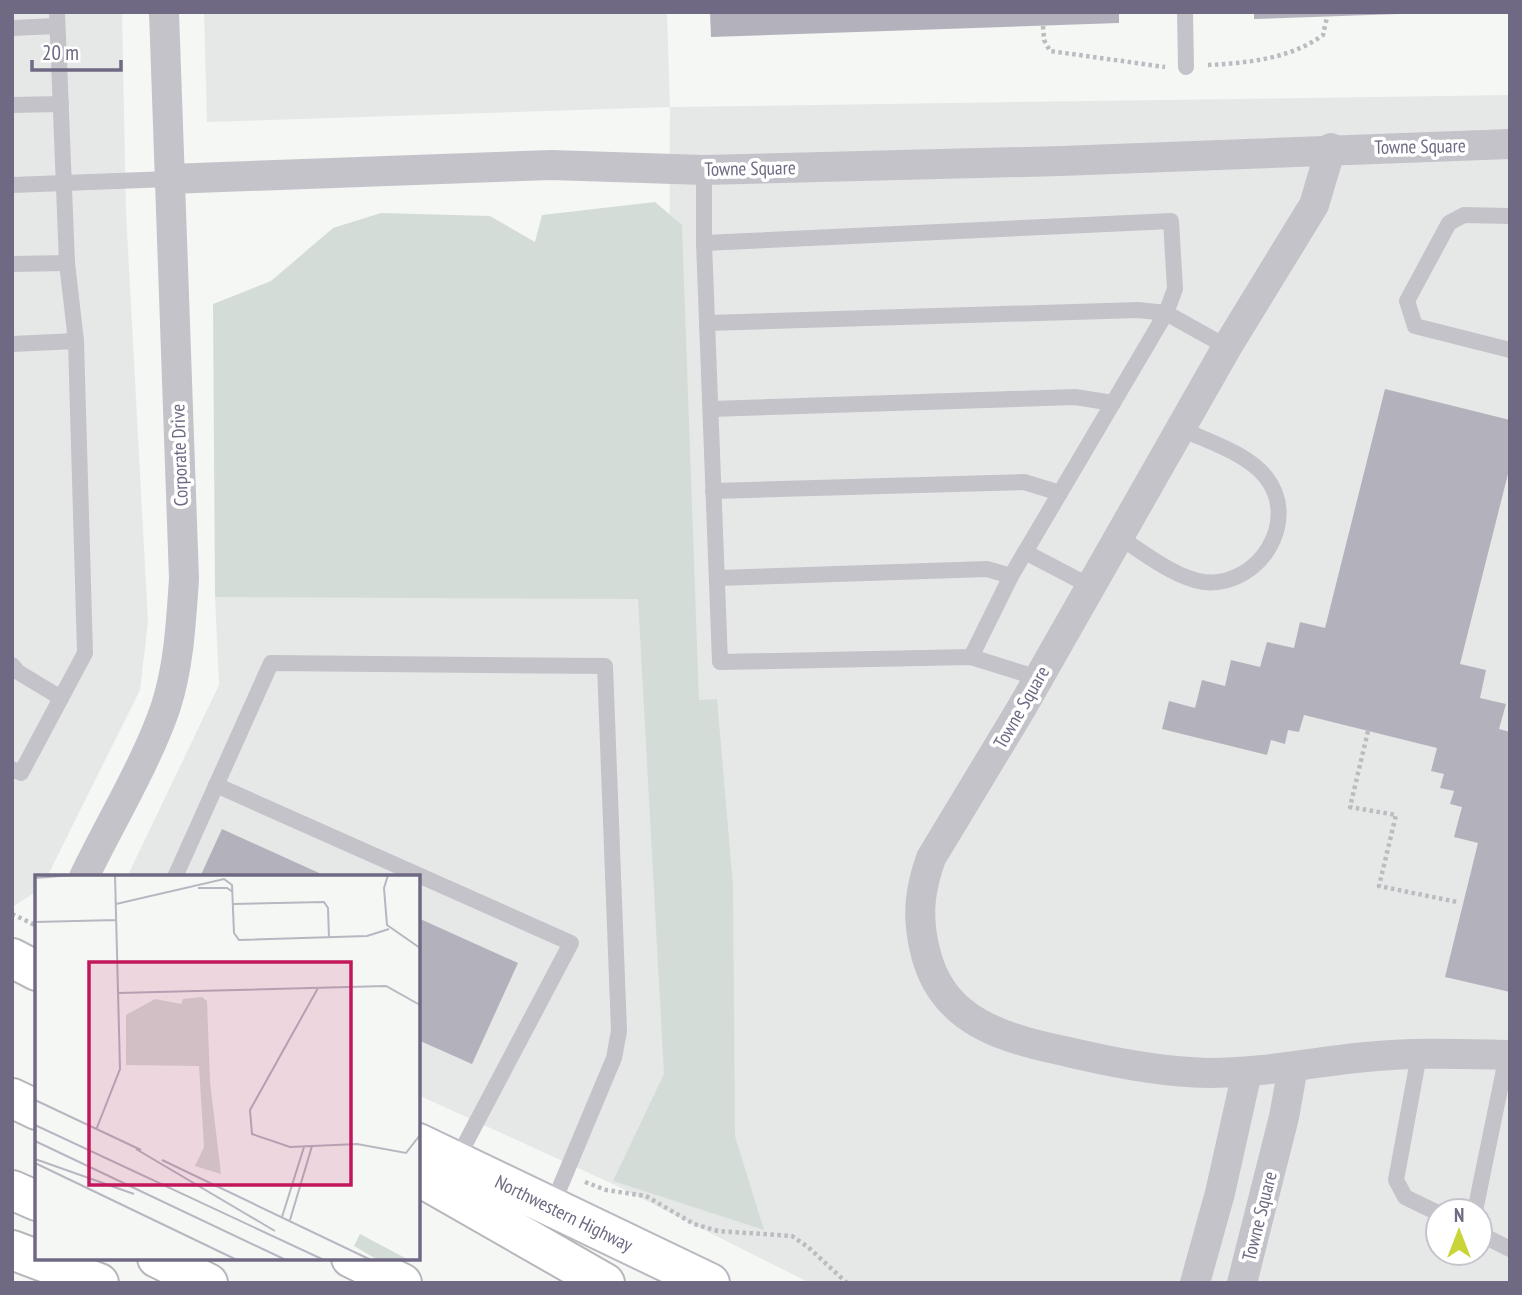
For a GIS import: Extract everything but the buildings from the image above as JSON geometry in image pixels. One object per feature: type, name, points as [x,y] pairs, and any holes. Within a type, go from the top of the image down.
[{"type":"main road","points":[[12,958],[35,970]]},
{"type":"main road","points":[[12,1098],[35,1109]]},
{"type":"main road","name":"Northwestern Highway","points":[[420,1144],[710,1283]]},
{"type":"main road","points":[[420,1177],[606,1283]]},
{"type":"main road","points":[[12,1189],[35,1200]]},
{"type":"main road","points":[[12,1250],[35,1259]]},
{"type":"main road","points":[[38,1260],[99,1283]]},
{"type":"main road","points":[[161,1260],[208,1283]]},
{"type":"main road","points":[[355,1260],[402,1283]]},
{"type":"street","name":"Corporate Drive","points":[[85,875],[165,708],[177,660],[184,579],[164,12]]},
{"type":"street","name":"Towne Square","points":[[169,179],[551,165],[704,170],[1061,161],[1331,148],[1510,144]]},
{"type":"street","name":"Towne Square","points":[[1331,148],[1314,205],[1227,347],[1038,678],[948,828],[922,882],[920,931],[933,977],[945,996],[979,1025],[1032,1044],[1166,1071],[1247,1072],[1371,1056],[1508,1055]]},
{"type":"street","name":"Towne Square","points":[[1242,1283],[1284,1117],[1293,1067]]},
{"type":"street","points":[[1195,1283],[1220,1193],[1247,1072]]},
{"type":"lane","points":[[1185,12],[1186,66]]},
{"type":"lane","points":[[12,28],[57,19],[67,263],[76,341],[85,653],[21,773],[12,769]]},
{"type":"lane","points":[[12,106],[61,104]]},
{"type":"lane","points":[[704,170],[720,662],[971,657],[1038,678]]},
{"type":"lane","points":[[12,185],[169,179]]},
{"type":"lane","points":[[1510,216],[1464,215],[1449,223],[1407,301],[1415,326],[1510,350]]},
{"type":"lane","points":[[705,243],[1171,221],[1175,289],[1166,313],[1011,576],[971,657]]},
{"type":"lane","points":[[12,264],[67,263]]},
{"type":"lane","points":[[707,323],[1138,310],[1166,313],[1227,347]]},
{"type":"lane","points":[[12,344],[76,341]]},
{"type":"lane","points":[[711,409],[1075,397],[1113,403]]},
{"type":"lane","points":[[1119,537],[1179,573],[1203,582],[1229,580],[1252,569],[1269,550],[1278,526],[1277,500],[1266,477],[1247,460],[1182,429]]},
{"type":"lane","points":[[713,491],[1024,482],[1060,493]]},
{"type":"lane","points":[[1025,552],[1090,586]]},
{"type":"lane","points":[[717,578],[987,569],[1011,576]]},
{"type":"lane","points":[[176,875],[271,663],[605,666],[619,1031],[614,1058],[552,1206]]},
{"type":"lane","points":[[12,665],[61,698]]},
{"type":"lane","points":[[216,785],[418,875]]},
{"type":"lane","points":[[420,876],[571,943],[456,1161]]},
{"type":"lane","points":[[1419,1055],[1396,1180],[1405,1197],[1424,1206]]},
{"type":"lane","points":[[1478,1197],[1508,1055]]},
{"type":"lane","points":[[1494,1241],[1510,1249]]},
{"type":"path","points":[[1368,731],[1350,807],[1396,815],[1379,886],[1457,902]]},
{"type":"path","points":[[12,914],[35,925]]},
{"type":"path","points":[[580,1180],[606,1190],[646,1196],[694,1224],[718,1231],[792,1237],[808,1247],[847,1283]]},
{"type":"shaded area","points":[[12,12],[122,12],[126,212],[148,622],[140,690],[48,875],[35,875],[35,892],[14,906]]},
{"type":"shaded area","points":[[204,12],[667,12],[670,107],[207,122]]},
{"type":"shaded area","points":[[1510,95],[1510,1283],[810,1283],[615,1185],[420,1096],[420,875],[128,875],[219,685],[215,597],[668,598],[670,107]]},
{"type":"shaded area","points":[[655,202],[682,225],[699,700],[717,699],[733,885],[735,1136],[764,1230],[613,1181],[664,1074],[638,599],[215,597],[213,304],[271,281],[333,228],[381,213],[490,216],[535,242],[542,215]]}]
